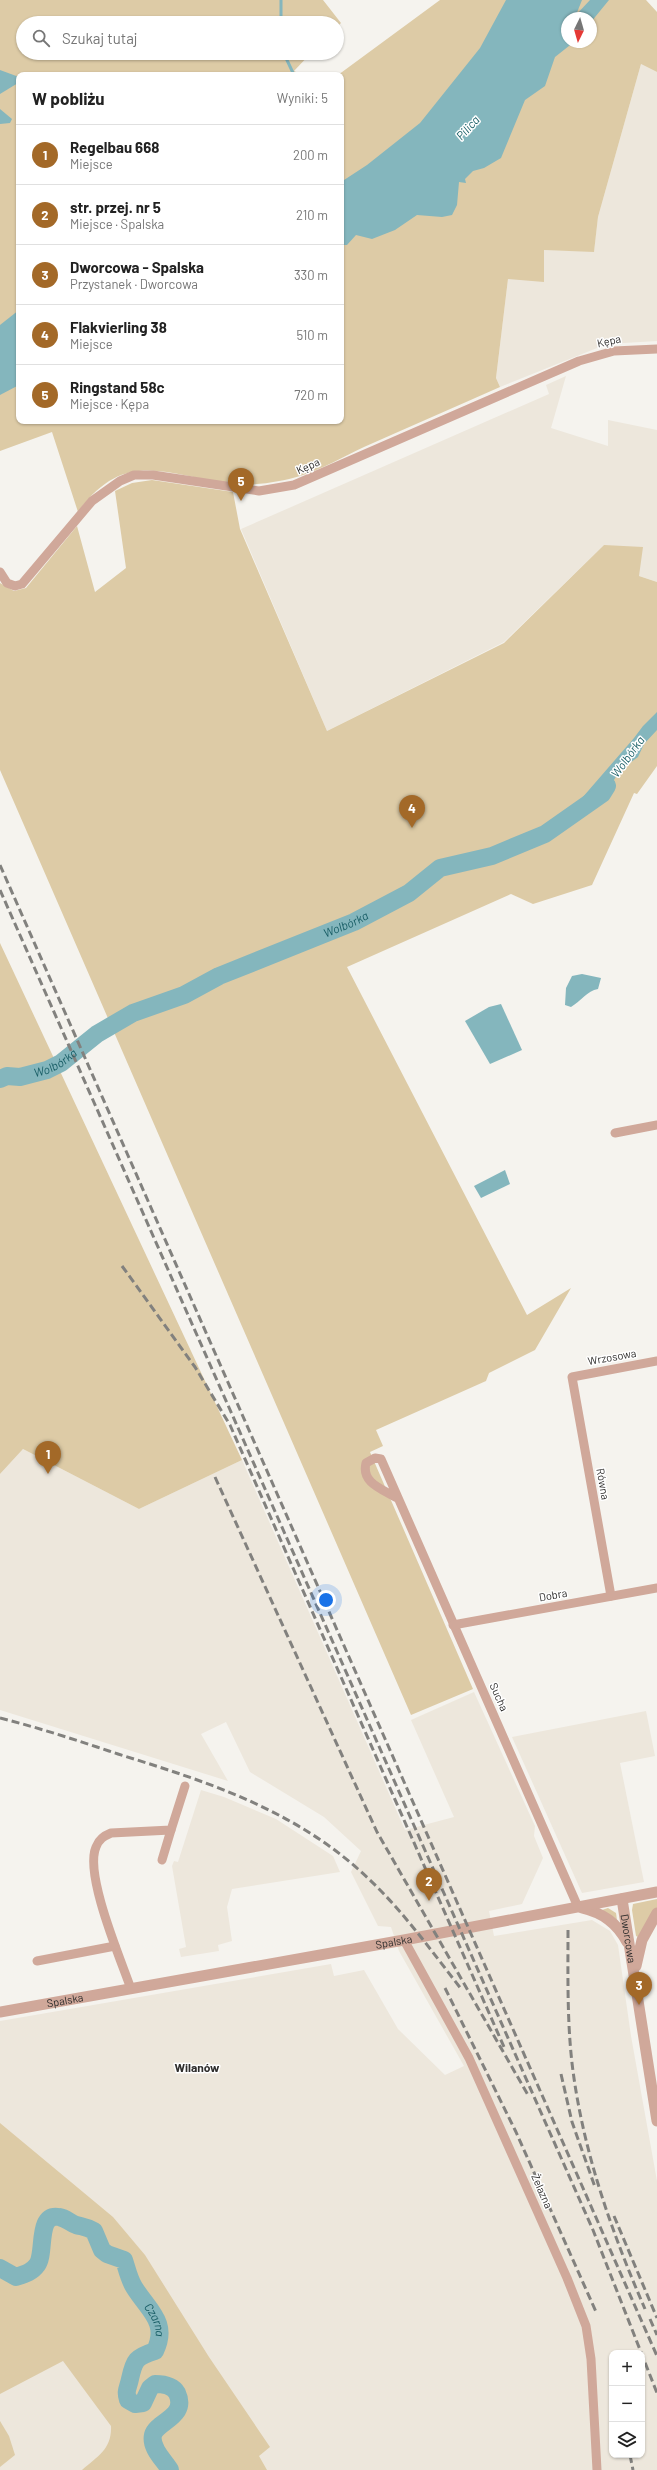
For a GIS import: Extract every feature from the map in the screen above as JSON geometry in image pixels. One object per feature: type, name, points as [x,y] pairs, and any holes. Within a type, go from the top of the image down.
[{"type":"street","name":"Kępa","points":[[0,572],[7,583],[15,586],[22,584],[92,501],[120,481],[134,476],[153,475],[259,490],[294,485],[579,361],[614,351],[657,349]]},
{"type":"street","points":[[615,1133],[657,1126]]},
{"type":"street","name":"Wrzosowa","points":[[572,1377],[657,1361]]},
{"type":"street","name":"Równa","points":[[572,1377],[611,1596]]},
{"type":"street","name":"Sucha","points":[[397,1498],[578,1907]]},
{"type":"street","name":"Dobra","points":[[453,1625],[657,1588]]},
{"type":"street","points":[[162,1860],[185,1786]]},
{"type":"street","points":[[131,1989],[100,1903],[94,1865],[95,1848],[103,1836],[111,1833],[171,1830]]},
{"type":"street","name":"Spalska","points":[[0,2012],[404,1940],[657,1892]]},
{"type":"street","name":"Dworcowa","points":[[622,1898],[657,2121]]},
{"type":"street","points":[[578,1907],[598,1912],[612,1922],[622,1933],[630,1950]]},
{"type":"street","points":[[635,1979],[642,1940],[657,1913]]},
{"type":"street","name":"Żelazna","points":[[404,1940],[469,2058],[567,2278],[586,2326],[591,2359],[597,2470]]},
{"type":"street","points":[[37,1961],[115,1946]]},
{"type":"shaded area","points":[[0,0],[323,0],[336,16],[16,16],[16,60],[304,60],[294,71],[296,72],[16,72],[16,424],[344,424],[344,72],[342,72],[440,0],[646,0],[657,12],[657,72],[641,64],[598,217],[594,252],[544,250],[544,282],[508,279],[496,378],[500,387],[300,476],[267,483],[234,484],[168,472],[131,472],[113,479],[96,492],[78,512],[52,432],[0,451]]},
{"type":"shaded area","points":[[641,64],[657,72],[657,341],[607,344],[500,387],[496,378],[508,279],[544,250],[594,251],[598,217]]},
{"type":"shaded area","points":[[566,376],[551,428],[608,446],[608,420],[657,430],[657,582],[639,576],[604,545],[504,642],[327,731],[241,529],[549,394],[546,385]]},
{"type":"shaded area","points":[[152,480],[233,492],[240,529],[327,731],[504,643],[604,545],[643,547],[639,576],[657,582],[657,766],[637,794],[634,793],[592,885],[533,904],[511,894],[347,967],[527,1315],[571,1288],[535,1350],[489,1373],[486,1381],[376,1430],[383,1446],[370,1452],[473,1689],[411,1715],[0,770],[0,583],[14,591],[26,588],[77,526],[95,592],[126,568],[115,491],[132,483]]},
{"type":"shaded area","points":[[0,943],[242,1460],[139,1509],[23,1449],[0,1474]]},
{"type":"shaded area","points":[[23,1449],[139,1509],[242,1460],[405,1830],[454,1817],[411,1720],[474,1692],[535,1826],[534,1836],[543,1858],[522,1904],[489,1911],[494,1936],[592,1920],[610,1931],[618,1945],[631,2036],[657,2181],[657,2470],[0,2470],[0,2021],[331,1964],[334,1976],[364,1970],[398,2029],[445,2075],[464,2066],[399,1951],[391,1927],[378,1926],[351,1872],[361,1851],[324,1817],[250,1772],[226,1722],[201,1734],[228,1781],[0,1710],[0,1474]]},
{"type":"shaded area","points":[[646,1711],[655,1756],[620,1763],[644,1882],[582,1893],[512,1737]]},
{"type":"shaded area","points":[[201,1790],[224,1797],[276,1819],[333,1856],[340,1872],[232,1889],[227,1907],[232,1941],[218,1945],[219,1951],[181,1957],[179,1949],[186,1947],[172,1866],[174,1861],[178,1862]]},
{"type":"shaded area","points":[[657,1899],[657,1908],[638,1937],[636,1936],[632,1910],[633,1904]]},
{"type":"shaded area","points":[[608,1908],[616,1913],[617,1920],[602,1910]]},
{"type":"shaded area","points":[[0,2123],[113,2217],[145,2255],[209,2357],[270,2447],[259,2456],[267,2470],[82,2470],[103,2451],[109,2441],[111,2426],[63,2361],[0,2394]]},
{"type":"shaded area","points":[[0,2421],[9,2436],[15,2455],[0,2467]]},
{"type":"water","name":"Pilica","points":[[506,0],[582,0],[577,12],[561,12],[561,48],[566,48],[555,57],[545,86],[525,100],[501,158],[484,168],[473,171],[465,179],[466,183],[459,182],[457,205],[452,215],[442,217],[417,215],[395,230],[372,239],[356,235],[347,245],[344,245],[344,180],[367,165],[420,123],[480,48]]},
{"type":"water","points":[[590,0],[609,0],[597,15],[597,12],[579,12]]},
{"type":"water","points":[[0,70],[16,76],[16,84],[0,94]]},
{"type":"water","points":[[0,109],[12,119],[10,123],[0,124]]},
{"type":"water","points":[[16,312],[16,387],[0,395],[0,325]]},
{"type":"water","points":[[657,712],[657,730],[644,744],[638,757],[620,770],[600,803],[595,806],[582,798],[643,726]]},
{"type":"water","points":[[582,974],[601,978],[598,989],[587,994],[571,1007],[565,1005],[566,988],[572,976]]},
{"type":"water","points":[[501,1004],[522,1050],[490,1064],[465,1021],[489,1007]]},
{"type":"water","points":[[505,1170],[510,1184],[481,1198],[474,1186]]},
{"type":"waterway","points":[[281,0],[281,16]]},
{"type":"waterway","points":[[287,60],[293,72]]},
{"type":"waterway","name":"Wolbórka","points":[[0,1079],[7,1076],[20,1077],[47,1070],[61,1063],[97,1034],[133,1013],[184,995],[219,976],[354,922],[409,893],[440,868],[492,856],[545,834],[602,794],[607,786]]},
{"type":"waterway","name":"Czarna","points":[[0,2268],[16,2277],[33,2269],[40,2259],[44,2227],[47,2221],[52,2217],[66,2219],[74,2224],[94,2231],[102,2250],[107,2254],[124,2260],[132,2284],[155,2317],[160,2332],[159,2341],[155,2351],[140,2357],[135,2363],[127,2390],[127,2397],[128,2400],[135,2404],[143,2403],[150,2388],[155,2384],[168,2386],[177,2393],[179,2401],[178,2408],[171,2418],[160,2426],[153,2435],[155,2449],[170,2470]]},
{"type":"railway","points":[[0,865],[657,2356]]},
{"type":"railway","points":[[0,890],[593,2230],[657,2393]]},
{"type":"railway","points":[[122,1266],[195,1367],[230,1425],[504,2047]]},
{"type":"railway","points":[[215,1477],[377,1832],[528,2095]]},
{"type":"railway","points":[[0,1718],[30,1726],[214,1786],[275,1813],[304,1829],[358,1869],[387,1897],[413,1927],[462,1990]]},
{"type":"railway","points":[[568,1930],[570,2046],[583,2126],[591,2158],[610,2219],[645,2309]]},
{"type":"railway","points":[[445,1988],[516,2132],[597,2314]]},
{"type":"railway","points":[[561,2074],[572,2122],[595,2187]]},
{"type":"railway","points":[[614,2216],[657,2318]]},
{"type":"railway","points":[[650,2319],[657,2335]]},
{"type":"railway","points":[[631,2458],[633,2470]]},
{"type":"place","name":"Ringstand 58c","points":[[241,501]]},
{"type":"place","name":"Flakvierling 38","points":[[412,828]]},
{"type":"place","name":"Regelbau 668","points":[[48,1474]]},
{"type":"place","name":"str. przej. nr 5","points":[[429,1901]]},
{"type":"place","name":"Dworcowa - Spalska","points":[[639,2005]]},
{"type":"district","name":"Wilanów","points":[[197,2068]]}]
